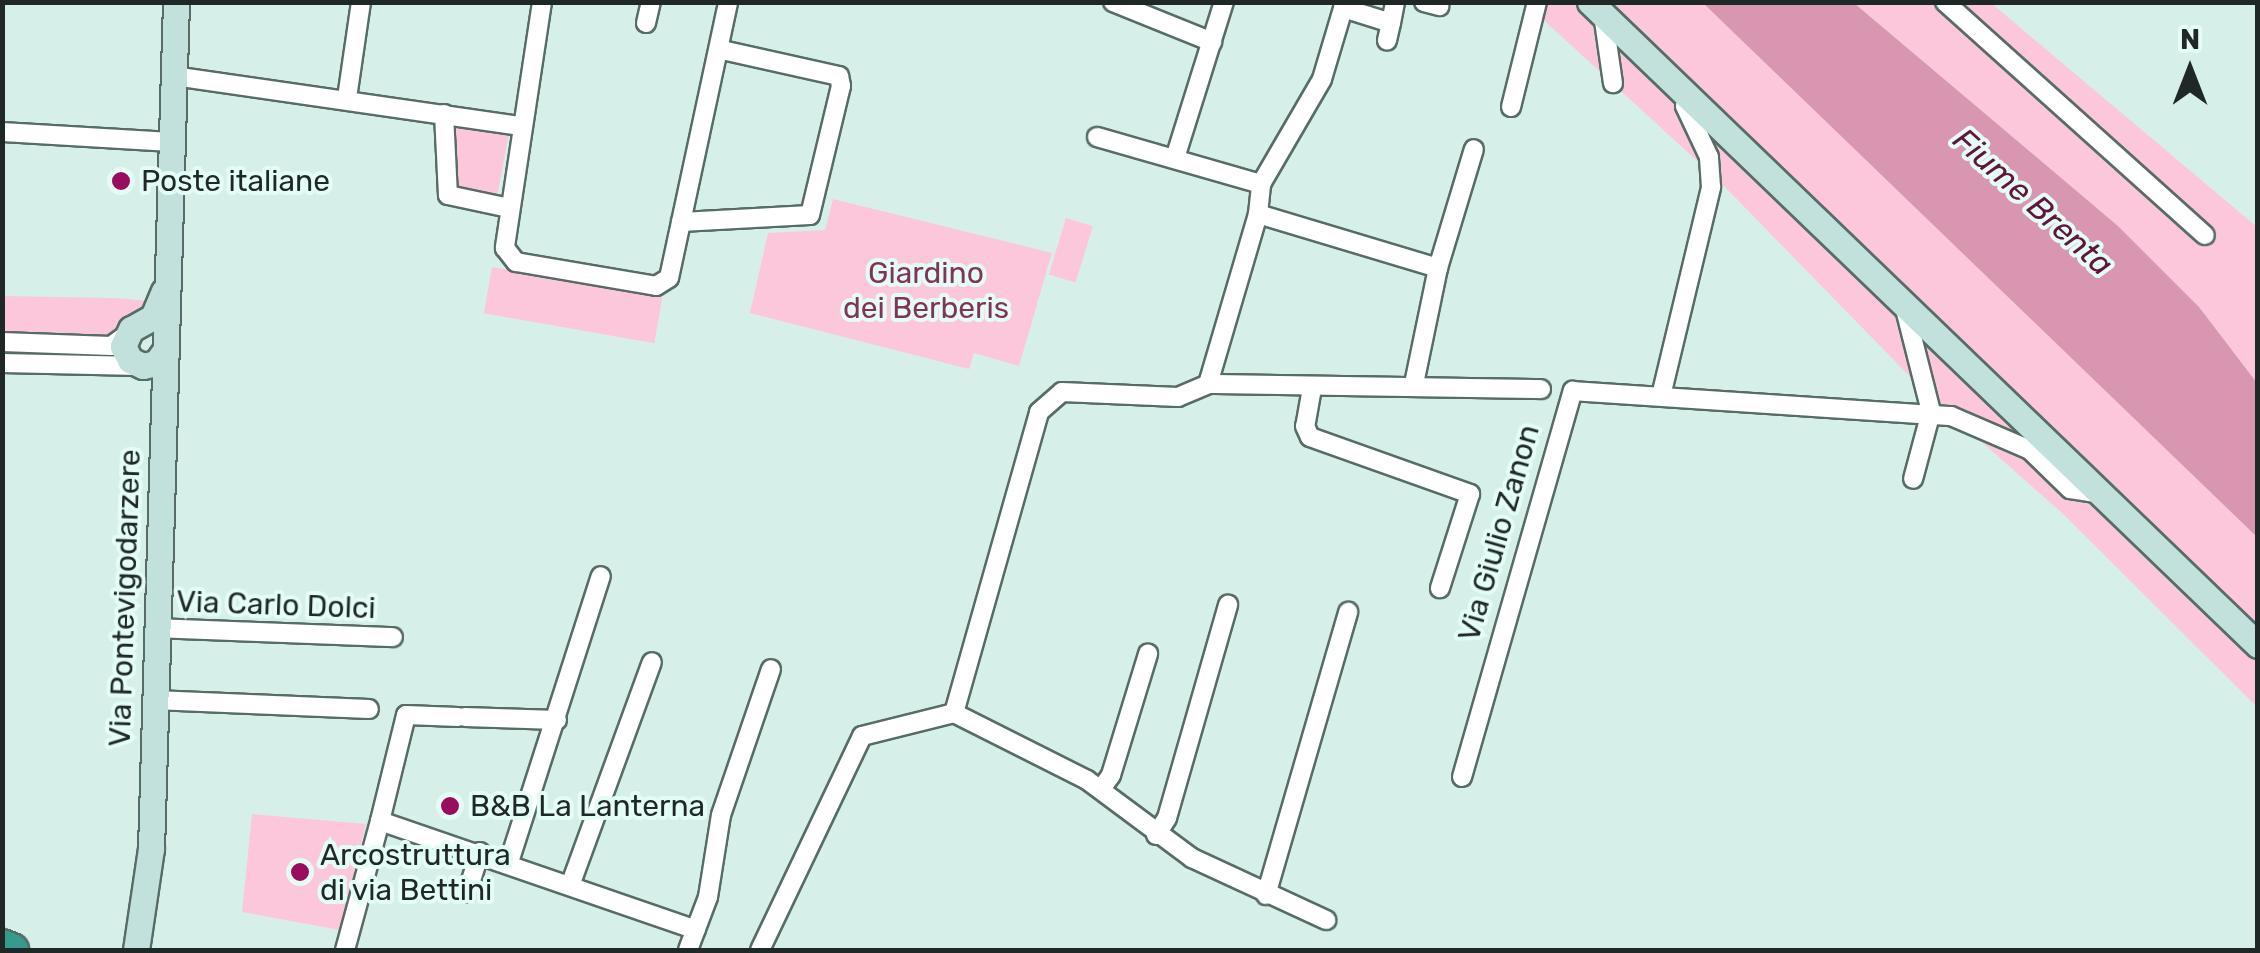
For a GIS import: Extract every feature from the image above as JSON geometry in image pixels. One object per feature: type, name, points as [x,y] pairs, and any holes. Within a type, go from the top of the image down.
[{"type":"highway","points":[[2,946],[12,950]]},
{"type":"main road","name":"Via Pontevigodarzere","points":[[136,950],[149,882],[176,2]]},
{"type":"main road","name":"Via Giulio Zanon","points":[[1596,8],[2258,645]]},
{"type":"main road","points":[[164,397],[154,374],[126,356],[134,330],[156,312],[166,286]]},
{"type":"main road","points":[[134,330],[159,329],[166,345],[159,360],[141,366]]},
{"type":"main road","name":"Via Pontevigodarzere","points":[[118,950],[150,802]]},
{"type":"street","points":[[347,98],[361,2]]},
{"type":"street","points":[[542,2],[504,248],[516,262],[656,286],[669,278],[712,65],[722,50]]},
{"type":"street","points":[[646,23],[651,2]]},
{"type":"street","points":[[722,50],[718,38],[728,2]]},
{"type":"street","points":[[1113,2],[1212,42]]},
{"type":"street","points":[[1175,158],[1224,2]]},
{"type":"street","points":[[1208,384],[1258,214],[1261,184],[1291,123],[1314,95],[1344,5],[1389,32],[1396,2]]},
{"type":"street","points":[[1511,107],[1537,2]]},
{"type":"street","points":[[1945,2],[2205,235]]},
{"type":"street","name":"Via Giulio Zanon","points":[[1596,8],[1613,84]]},
{"type":"street","points":[[681,222],[810,215],[843,81],[722,50]]},
{"type":"street","points":[[174,76],[522,126]]},
{"type":"street","name":"Via Giulio Zanon","points":[[1661,396],[1712,187],[1709,157],[1685,106],[1688,97]]},
{"type":"street","points":[[444,114],[448,195],[509,208]]},
{"type":"street","points":[[2,132],[170,142]]},
{"type":"street","points":[[1097,137],[1261,184]]},
{"type":"street","points":[[1414,384],[1438,268],[1474,149]]},
{"type":"street","points":[[1258,214],[1438,268]]},
{"type":"street","points":[[1904,304],[1931,412],[1913,479]]},
{"type":"street","points":[[2,342],[111,346],[134,330]]},
{"type":"street","points":[[2,363],[141,366]]},
{"type":"street","points":[[954,713],[1046,400],[1074,392],[1178,397],[1208,384],[1312,388],[1414,384],[1541,389]]},
{"type":"street","points":[[1312,388],[1305,426],[1310,437],[1470,494],[1440,588]]},
{"type":"street","name":"Via Giulio Zanon","points":[[1462,777],[1571,395],[1576,390],[1931,412],[1985,426],[2030,450],[2070,489],[2101,494]]},
{"type":"street","points":[[509,862],[601,576]]},
{"type":"street","points":[[1156,835],[1168,818],[1228,605]]},
{"type":"street","points":[[1266,895],[1348,612]]},
{"type":"street","name":"Via Carlo Dolci","points":[[156,628],[393,637]]},
{"type":"street","points":[[1101,789],[1111,775],[1148,654]]},
{"type":"street","points":[[571,883],[652,662]]},
{"type":"street","points":[[688,950],[696,930],[721,815],[771,670]]},
{"type":"street","points":[[154,700],[369,710]]},
{"type":"street","points":[[760,950],[862,736],[877,727],[954,713],[1101,789],[1156,835],[1266,895],[1326,920]]},
{"type":"street","points":[[345,950],[406,715],[557,720]]},
{"type":"street","points":[[380,821],[571,883],[696,930]]},
{"type":"street","points":[[467,893],[480,852]]},
{"type":"green space","points":[[1525,3],[1703,3],[1879,171],[2257,537],[2257,707],[2061,512],[1924,391],[1719,181]]},
{"type":"green space","points":[[1854,3],[1991,3],[2257,227],[2257,383],[2199,307],[2118,226]]},
{"type":"green space","points":[[453,124],[509,133],[497,197],[457,188]]},
{"type":"green space","name":"Giardino dei Berberis","points":[[833,199],[1052,253],[1019,366],[974,353],[969,369],[750,313],[768,233],[825,230]]},
{"type":"green space","points":[[1066,218],[1093,226],[1076,283],[1049,274]]},
{"type":"green space","points":[[492,267],[662,297],[654,343],[484,313]]},
{"type":"green space","points":[[3,296],[150,301],[108,337],[3,333]]},
{"type":"green space","name":"Arcostruttura di via Bettini","points":[[252,814],[366,824],[340,930],[242,912]]},
{"type":"water","name":"Fiume Brenta","points":[[1703,3],[1854,3],[2118,226],[2199,307],[2257,383],[2257,537]]},
{"type":"place","name":"Poste italiane","points":[[121,181]]},
{"type":"place","name":"B&B La Lanterna","points":[[450,806]]},
{"type":"place","name":"Arcostruttura di via Bettini","points":[[300,872]]}]
